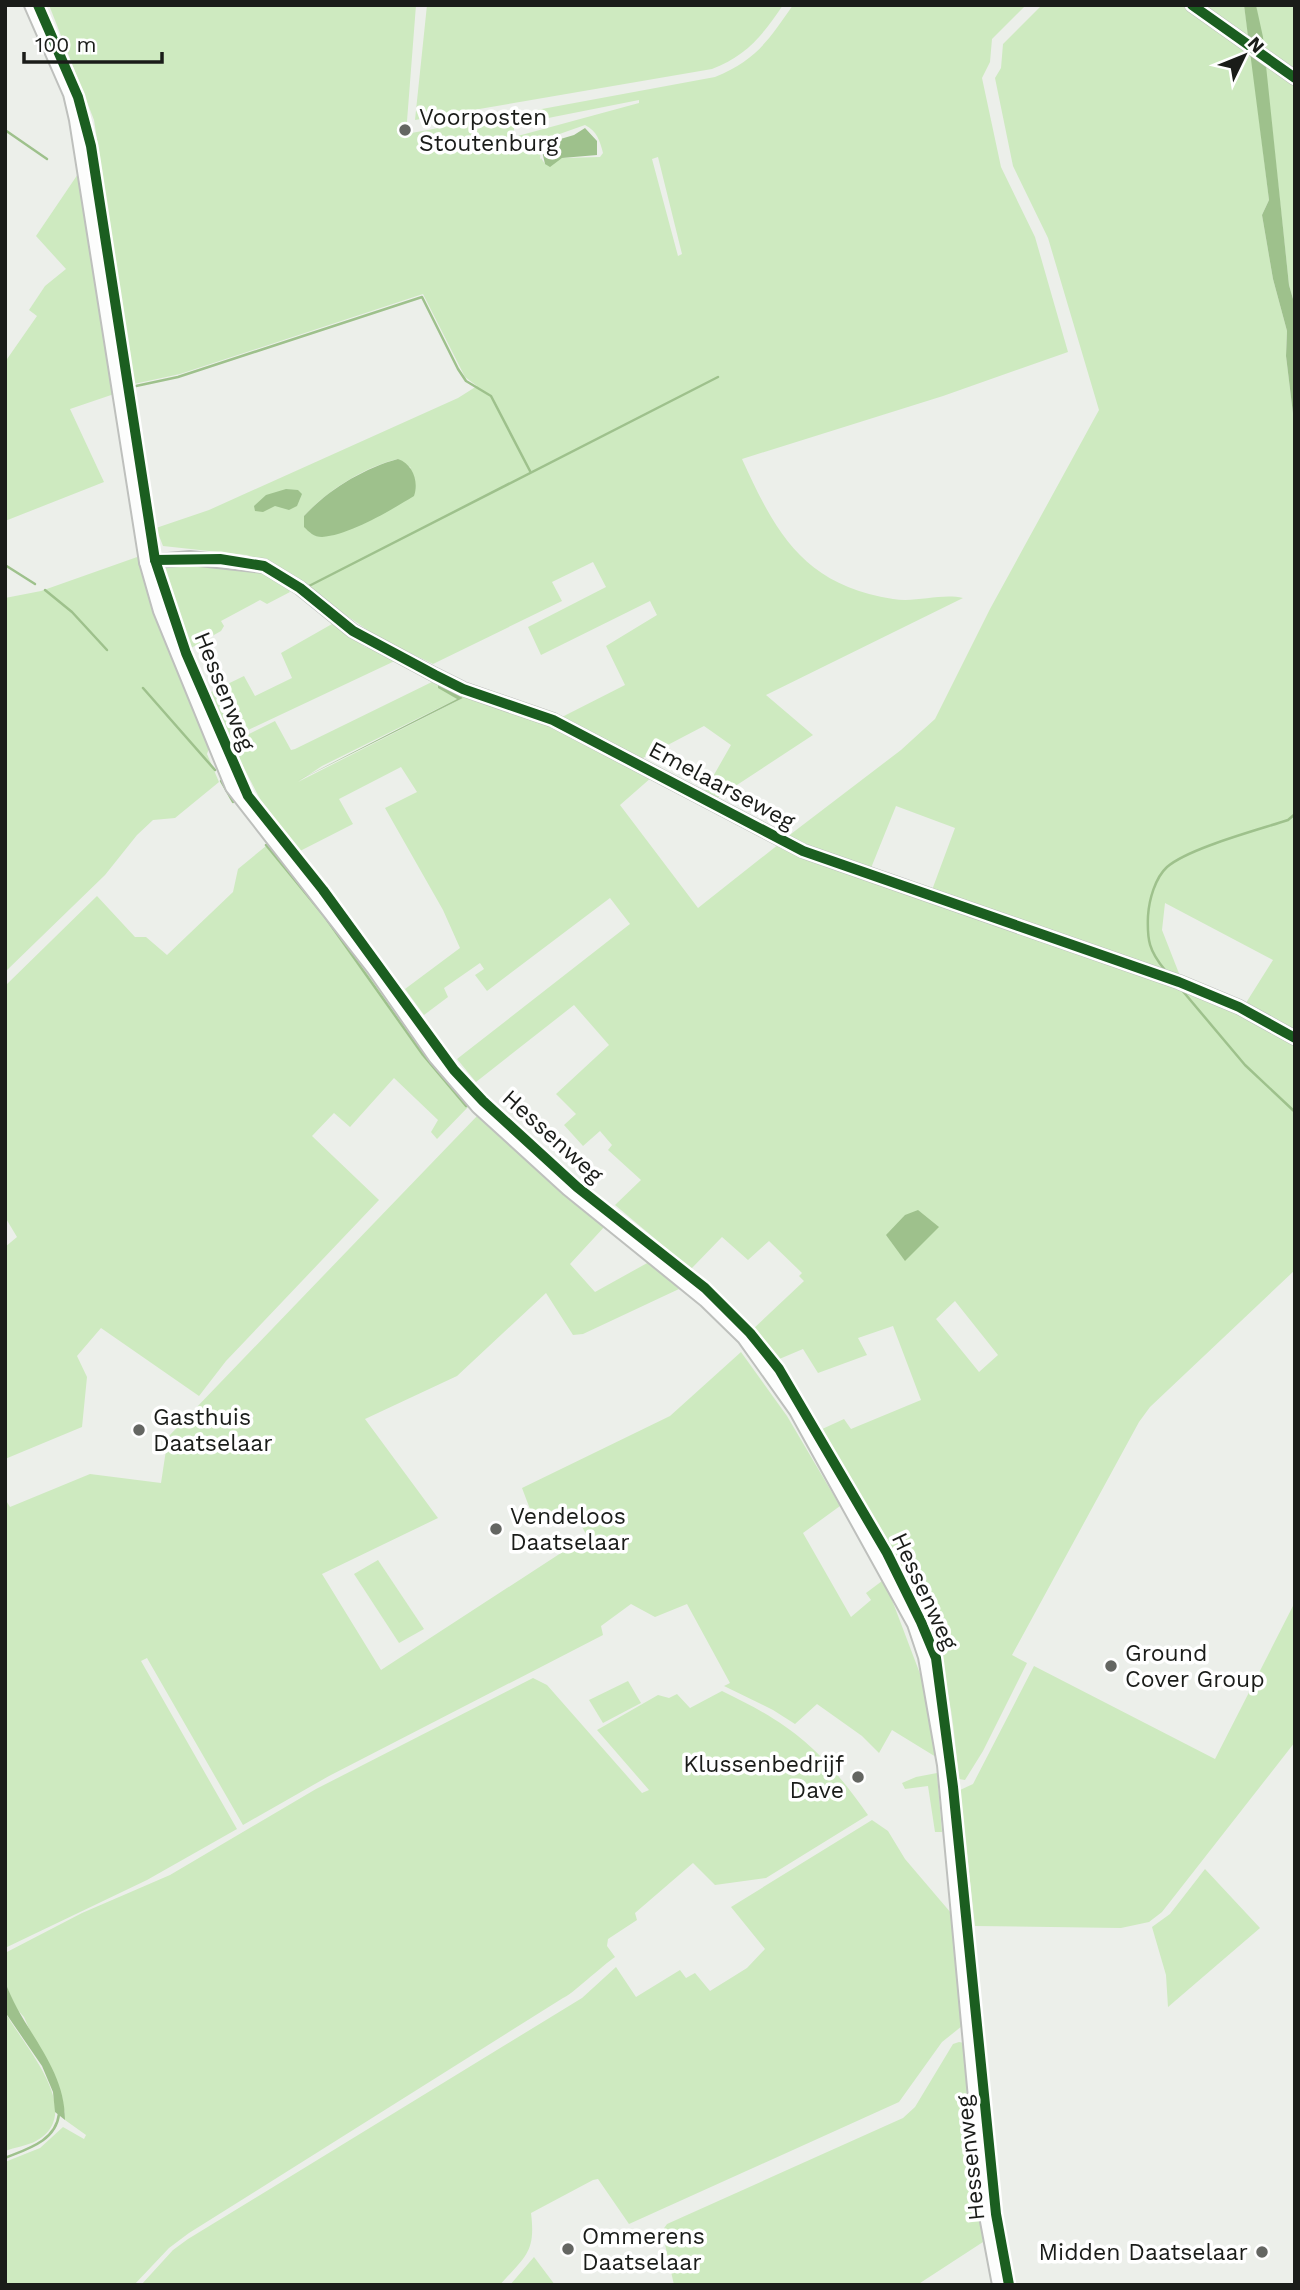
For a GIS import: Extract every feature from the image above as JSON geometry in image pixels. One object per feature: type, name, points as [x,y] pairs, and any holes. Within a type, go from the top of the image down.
[{"type":"street","name":"Hessenweg","points":[[31,5],[70,94],[76,120],[146,562],[160,611],[232,787],[373,968],[435,1056],[478,1107],[568,1189],[705,1300],[744,1339],[796,1411],[914,1624],[925,1657],[944,1765],[986,2216],[999,2285]]},
{"type":"street","points":[[1192,5],[1295,78]]},
{"type":"street","name":"Emelaarseweg","points":[[146,562],[190,558],[264,566],[300,588],[353,631],[463,690],[553,720],[803,851],[1179,982],[1239,1007],[1295,1038]]},
{"type":"shaded area","points":[[49,5],[416,5],[406,134],[715,77],[741,64],[760,48],[793,5],[1026,5],[992,39],[990,62],[982,78],[1001,167],[1035,237],[1068,352],[943,396],[742,459],[767,511],[781,533],[815,568],[837,582],[862,592],[893,599],[963,598],[766,695],[813,735],[714,800],[703,794],[731,745],[704,726],[639,760],[560,718],[625,685],[606,646],[657,615],[650,601],[541,655],[528,627],[606,587],[593,562],[552,582],[562,601],[433,664],[379,638],[269,562],[246,555],[163,546],[156,528],[209,510],[458,398],[477,386],[465,377],[423,294],[180,374],[134,384],[94,120]],"holes":[[[639,100],[639,103],[514,137],[514,128],[523,123]],[[585,125],[595,133],[603,153],[600,157],[562,158],[545,164],[541,158],[540,160],[541,145],[551,137]],[[658,157],[682,254],[678,256],[652,159]],[[398,459],[411,468],[304,516],[324,497],[347,481]]]},
{"type":"shaded area","points":[[427,5],[783,5],[753,43],[735,58],[712,69],[415,120]]},
{"type":"shaded area","points":[[1042,5],[1181,5],[1251,53],[1269,200],[1262,215],[1273,279],[1287,331],[1286,356],[1295,430],[1295,1034],[1244,1006],[1273,960],[1165,903],[1162,930],[1180,976],[932,890],[955,828],[896,806],[871,868],[787,837],[901,750],[935,719],[990,609],[1099,410],[1048,238],[1013,166],[995,78],[1001,68],[1003,44]]},
{"type":"shaded area","points":[[1199,5],[1244,5],[1249,40]]},
{"type":"shaded area","points":[[1244,5],[1256,5],[1263,37],[1289,285],[1295,306],[1295,430],[1286,356],[1287,331],[1273,279],[1262,215],[1269,200]]},
{"type":"shaded area","points":[[1256,5],[1295,5],[1295,73],[1263,50]]},
{"type":"shaded area","points":[[1265,63],[1295,85],[1295,306],[1289,285]]},
{"type":"shaded area","points":[[585,128],[597,141],[597,155],[562,158],[550,167],[545,164],[542,151],[547,143],[574,135]]},
{"type":"shaded area","points":[[80,171],[120,392],[70,409],[104,482],[5,521],[5,362],[37,316],[29,310],[45,286],[66,269],[36,236]]},
{"type":"shaded area","points":[[398,459],[408,465],[414,474],[414,496],[345,532],[322,537],[304,527],[304,516],[335,489],[372,468]]},
{"type":"shaded area","points":[[286,489],[298,490],[302,494],[297,506],[289,510],[275,506],[263,512],[255,511],[254,506],[266,495]]},
{"type":"shaded area","points":[[140,556],[207,733],[207,754],[219,782],[175,818],[153,820],[137,835],[105,875],[5,972],[5,598],[41,591]]},
{"type":"shaded area","points":[[164,562],[233,565],[251,569],[280,581],[290,592],[267,604],[260,600],[221,621],[224,626],[221,631],[191,648]]},
{"type":"shaded area","points":[[332,624],[365,647],[399,659],[229,739],[209,693],[244,676],[255,696],[292,678],[281,653]]},
{"type":"shaded area","points":[[438,679],[539,719],[652,777],[620,805],[698,908],[779,844],[1161,980],[1274,1029],[1295,1046],[1295,1270],[1150,1407],[1139,1422],[1012,1655],[1027,1663],[983,1751],[965,1780],[959,1779],[943,1673],[920,1609],[889,1548],[820,1430],[844,1419],[851,1429],[921,1400],[893,1326],[858,1338],[867,1355],[818,1373],[803,1349],[777,1360],[752,1330],[804,1281],[799,1276],[802,1273],[769,1241],[748,1260],[722,1237],[691,1269],[615,1205],[641,1180],[608,1150],[612,1145],[600,1131],[583,1146],[564,1125],[576,1114],[556,1094],[609,1045],[574,1005],[476,1082],[457,1059],[630,924],[610,898],[487,991],[475,975],[484,969],[480,963],[444,988],[448,997],[424,1015],[405,989],[460,948],[443,910],[385,808],[417,792],[401,767],[339,799],[353,824],[300,851],[260,799],[231,743],[275,721],[291,750]],"holes":[[[438,684],[463,698],[298,782],[322,766],[457,699]],[[955,1301],[998,1355],[979,1372],[936,1319]]]},
{"type":"shaded area","points":[[438,684],[463,698],[297,781],[457,699],[438,688]]},
{"type":"shaded area","points":[[266,846],[311,895],[366,966],[433,1064],[469,1106],[437,1139],[431,1132],[438,1120],[394,1078],[350,1127],[334,1113],[312,1136],[379,1200],[226,1361],[199,1396],[101,1328],[77,1356],[87,1377],[82,1427],[5,1459],[5,1247],[17,1237],[5,1217],[5,986],[97,896],[135,937],[146,937],[167,955],[233,892],[238,869]]},
{"type":"shaded area","points":[[478,1115],[539,1171],[606,1225],[570,1264],[595,1292],[649,1262],[679,1289],[583,1334],[573,1335],[546,1293],[457,1376],[365,1419],[438,1518],[322,1574],[381,1670],[587,1536],[572,1508],[561,1510],[536,1525],[522,1488],[670,1416],[741,1352],[787,1416],[840,1506],[803,1533],[851,1617],[871,1600],[866,1593],[882,1581],[889,1592],[922,1679],[936,1757],[892,1730],[879,1753],[862,1736],[817,1704],[795,1724],[724,1686],[730,1683],[687,1604],[655,1617],[631,1604],[601,1626],[603,1635],[329,1776],[243,1825],[147,1658],[141,1661],[237,1829],[147,1880],[5,1948],[5,1499],[10,1507],[90,1474],[161,1483],[168,1437]]},
{"type":"shaded area","points":[[918,1210],[939,1227],[905,1261],[886,1235],[905,1215]]},
{"type":"shaded area","points":[[378,1560],[424,1629],[399,1643],[354,1574]]},
{"type":"shaded area","points":[[1295,1602],[1295,1742],[1162,1912],[1149,1922],[1121,1928],[975,1926],[960,1790],[973,1784],[1034,1666],[1215,1759]]},
{"type":"shaded area","points":[[533,1678],[547,1685],[642,1793],[649,1790],[597,1730],[658,1695],[669,1698],[677,1694],[690,1708],[722,1691],[747,1703],[804,1741],[836,1773],[868,1815],[766,1878],[715,1885],[693,1863],[635,1913],[637,1920],[608,1939],[607,1946],[615,1957],[572,1992],[189,2233],[169,2248],[134,2285],[5,2285],[5,2162],[40,2148],[63,2127],[84,2139],[86,2135],[65,2120],[65,2112],[24,2017],[14,2006],[5,1981],[5,1953],[82,1913],[170,1875],[316,1789]]},
{"type":"shaded area","points":[[628,1681],[641,1703],[603,1723],[589,1700]]},
{"type":"shaded area","points":[[937,1773],[942,1832],[935,1832],[928,1786],[905,1789],[902,1783]]},
{"type":"shaded area","points":[[872,1820],[888,1831],[905,1859],[951,1913],[962,2026],[942,2042],[899,2102],[629,2224],[598,2179],[593,2180],[531,2213],[532,2237],[527,2253],[500,2285],[141,2285],[173,2250],[188,2239],[582,1998],[616,1967],[636,1997],[680,1970],[686,1978],[695,1973],[710,1991],[747,1968],[765,1949],[731,1907]]},
{"type":"shaded area","points":[[1205,1869],[1260,1928],[1168,2007],[1166,1975],[1152,1927],[1170,1914]]},
{"type":"shaded area","points":[[5,1981],[58,2082],[65,2120],[55,2112],[53,2092],[42,2066],[5,2012]]},
{"type":"shaded area","points":[[5,2012],[46,2077],[53,2096],[55,2113],[50,2129],[36,2141],[5,2151]]},
{"type":"shaded area","points":[[964,2043],[983,2242],[917,2285],[674,2285],[662,2231],[667,2224],[903,2118],[915,2107],[953,2044]]},
{"type":"shaded area","points":[[534,2257],[555,2285],[510,2285]]},
{"type":"waterway","points":[[5,130],[47,159]]},
{"type":"waterway","points":[[136,386],[178,377],[422,297],[458,369],[466,381],[491,396],[530,471]]},
{"type":"waterway","points":[[307,587],[718,377]]},
{"type":"waterway","points":[[5,565],[35,584]]},
{"type":"waterway","points":[[45,590],[72,612],[107,650]]},
{"type":"waterway","points":[[143,688],[215,770]]},
{"type":"waterway","points":[[221,781],[233,802]]},
{"type":"waterway","points":[[1165,970],[1152,951],[1148,924],[1151,896],[1167,867],[1191,853],[1288,820],[1295,814]]},
{"type":"waterway","points":[[266,845],[325,917],[423,1055],[466,1106]]},
{"type":"waterway","points":[[1181,989],[1245,1065],[1295,1112]]},
{"type":"waterway","points":[[5,2158],[39,2143],[52,2131],[59,2114]]},
{"type":"cycle path","points":[[38,5],[78,97],[91,146],[155,560],[186,653],[248,796],[323,890],[454,1070],[483,1101],[577,1187],[705,1288],[750,1333],[779,1369],[887,1553],[921,1622],[936,1658],[953,1787],[996,2214],[1009,2285]]},
{"type":"cycle path","points":[[1192,5],[1295,78]]},
{"type":"cycle path","points":[[155,560],[220,559],[264,566],[300,588],[353,631],[435,675],[463,689],[553,720],[803,851],[1179,982],[1239,1007],[1295,1038]]},
{"type":"place","name":"Voorposten Stoutenburg","points":[[405,130]]},
{"type":"place","name":"Gasthuis Daatselaar","points":[[139,1430]]},
{"type":"place","name":"Vendeloos Daatselaar","points":[[496,1529]]},
{"type":"place","name":"Ground Cover Group","points":[[1111,1666]]},
{"type":"place","name":"Klussenbedrijf Dave","points":[[858,1777]]},
{"type":"place","name":"Ommerens Daatselaar","points":[[568,2249]]},
{"type":"place","name":"Midden Daatselaar","points":[[1262,2252]]}]
